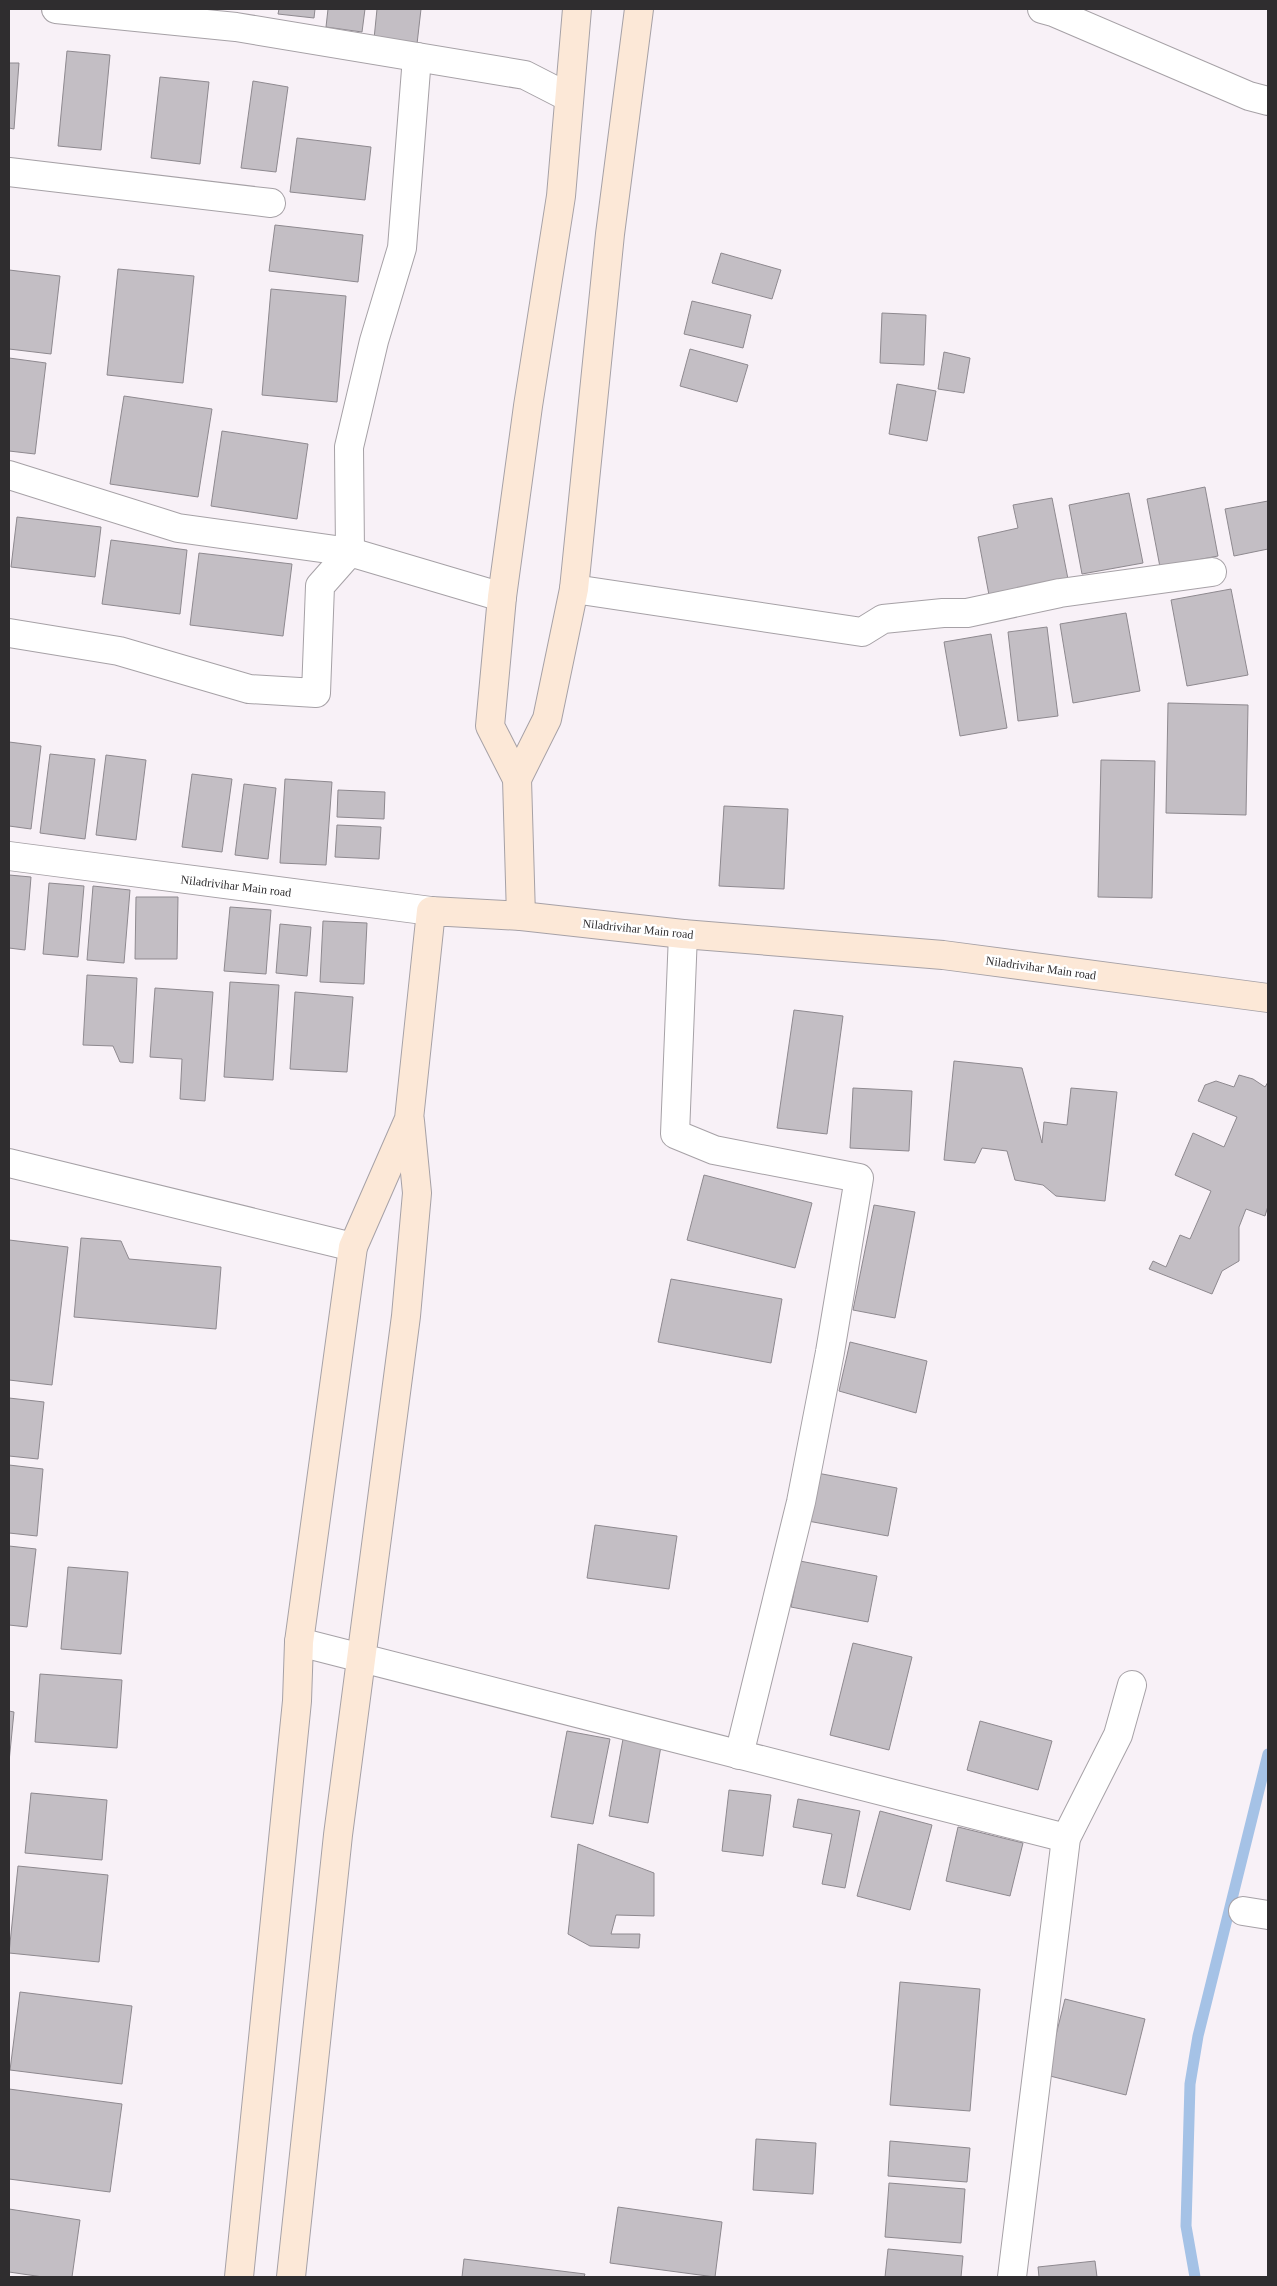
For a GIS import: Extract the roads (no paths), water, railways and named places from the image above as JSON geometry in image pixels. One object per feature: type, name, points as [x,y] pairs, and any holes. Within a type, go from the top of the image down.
[{"type":"street","points":[[56,9],[236,27],[525,75],[568,97]]},
{"type":"street","points":[[521,916],[517,779],[490,726],[502,597],[528,406],[561,196],[577,9]]},
{"type":"street","points":[[517,779],[547,720],[574,589],[610,234],[639,9]]},
{"type":"street","points":[[1042,9],[1054,12],[1249,96],[1268,101]]},
{"type":"street","points":[[9,633],[119,651],[249,689],[316,693],[320,586],[350,552],[349,447],[374,341],[402,248],[417,57]]},
{"type":"street","points":[[9,172],[271,203]]},
{"type":"street","points":[[9,475],[178,528],[350,552],[502,597]]},
{"type":"street","points":[[574,589],[862,632],[883,619],[943,613],[967,613],[1060,594],[1212,572]]},
{"type":"street","name":"Niladrivihar Main road","points":[[9,856],[430,911],[521,916],[683,934],[943,955],[1268,998]]},
{"type":"street","points":[[291,2277],[337,1845],[406,1316],[417,1192],[409,1119],[430,911]]},
{"type":"street","points":[[683,934],[675,1134],[714,1150],[859,1178],[830,1352],[801,1502],[739,1754]]},
{"type":"street","points":[[239,2277],[297,1701],[299,1642],[353,1247],[409,1119]]},
{"type":"street","points":[[9,1163],[353,1247]]},
{"type":"street","points":[[299,1642],[1066,1838]]},
{"type":"street","points":[[1012,2277],[1066,1838],[1118,1735],[1132,1685]]},
{"type":"waterway","points":[[1195,2277],[1186,2226],[1190,2084],[1198,2036],[1268,1754]]}]
